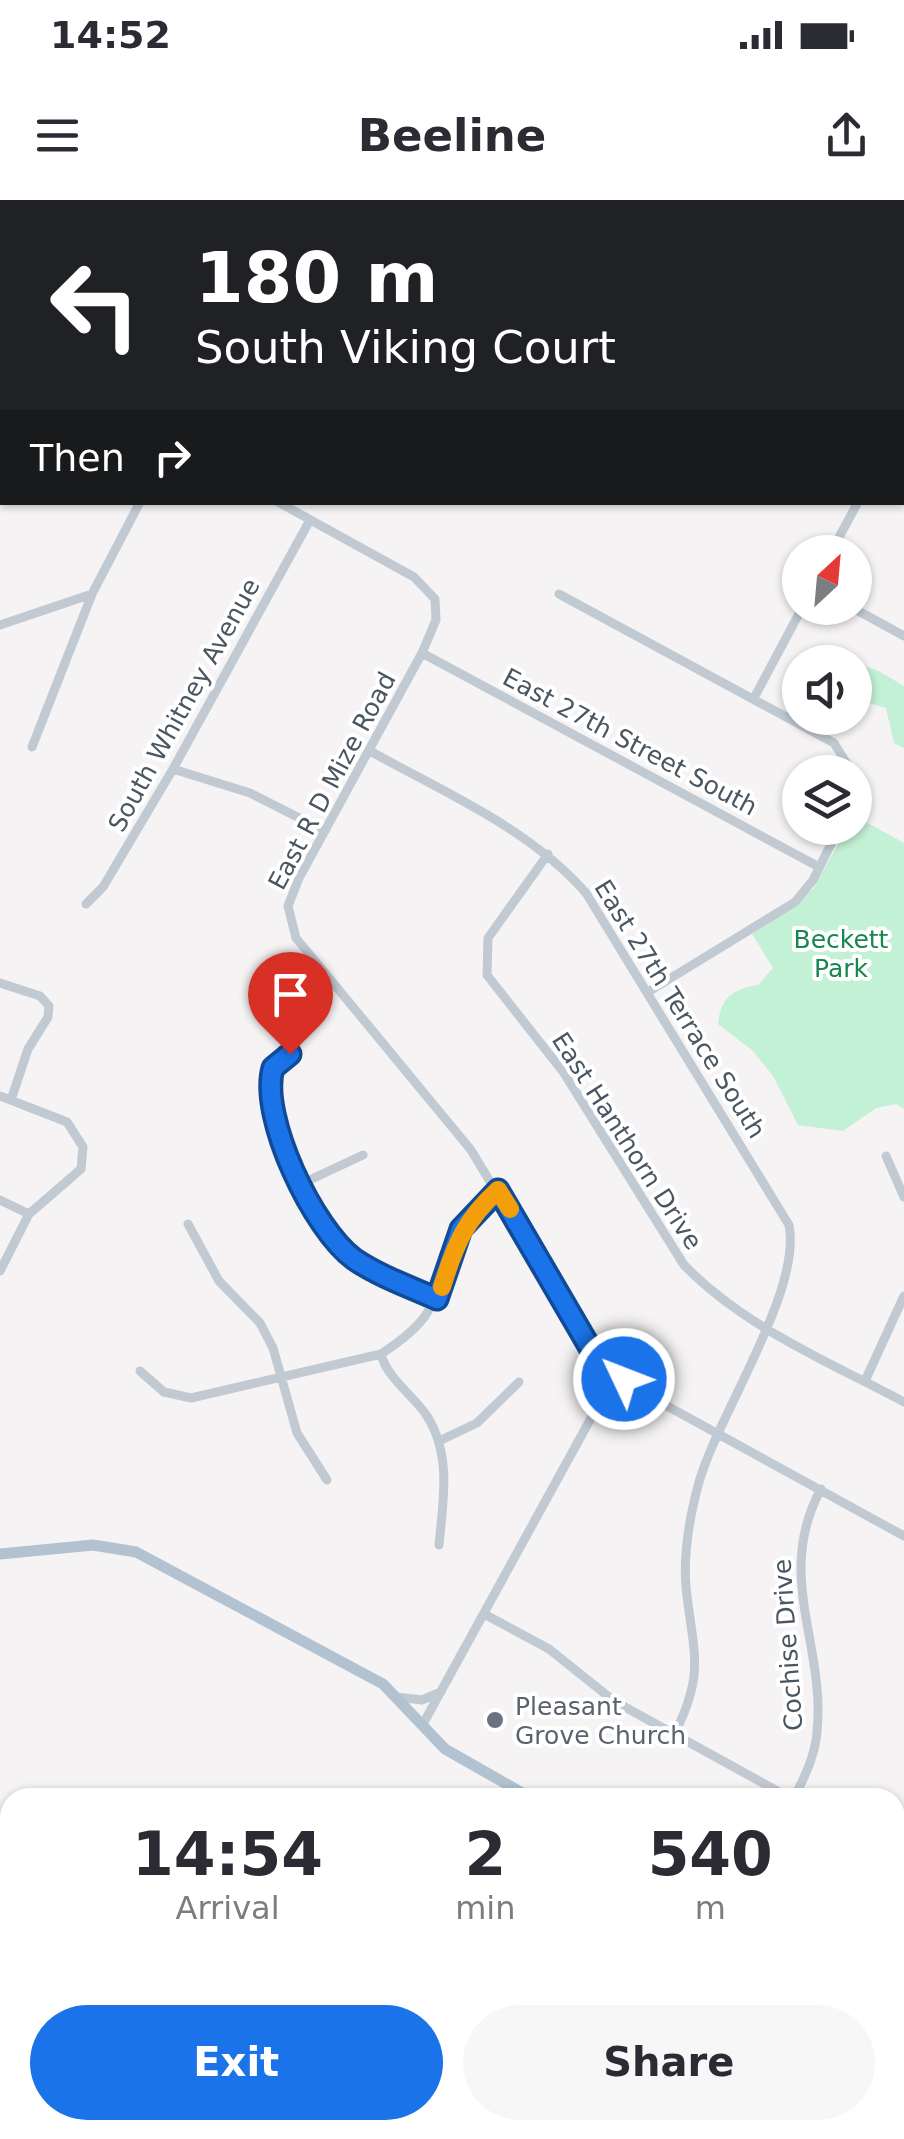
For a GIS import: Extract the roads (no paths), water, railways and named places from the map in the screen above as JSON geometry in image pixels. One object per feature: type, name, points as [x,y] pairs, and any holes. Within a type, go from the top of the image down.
[{"type":"main road","points":[[0,1554],[93,1545],[136,1552],[383,1684],[445,1749],[513,1788]]},
{"type":"street","points":[[32,747],[92,594],[138,505]]},
{"type":"street","name":"East R D Mize Road","points":[[283,505],[428,589],[435,599],[436,620],[288,906],[296,938],[427,1092],[498,1190],[601,1362]]},
{"type":"street","points":[[840,535],[856,505]]},
{"type":"street","name":"South Whitney Avenue","points":[[86,904],[103,888],[173,770],[310,520]]},
{"type":"street","points":[[0,625],[92,594]]},
{"type":"street","points":[[559,594],[834,743],[841,755]]},
{"type":"street","points":[[872,618],[904,636]]},
{"type":"street","points":[[754,698],[793,625]]},
{"type":"street","name":"East 27th Street South","points":[[422,653],[819,867]]},
{"type":"street","name":"East 27th Terrace South","points":[[370,751],[548,854],[586,893],[789,1224],[791,1259],[716,1433],[688,1530],[686,1585],[697,1672],[691,1702],[674,1735]]},
{"type":"street","points":[[173,770],[250,793],[325,831]]},
{"type":"street","points":[[648,992],[795,902],[830,845]]},
{"type":"street","name":"East Hanthorn Drive","points":[[548,854],[488,938],[487,975],[564,1073],[684,1265],[722,1300],[764,1327],[904,1402]]},
{"type":"street","points":[[0,983],[40,996],[49,1006],[48,1017],[28,1049],[11,1100]]},
{"type":"street","points":[[290,1054],[273,1068],[269,1092],[301,1184],[318,1220],[354,1259],[437,1299]]},
{"type":"street","points":[[0,1096],[67,1122],[84,1147],[81,1169],[29,1214],[0,1271]]},
{"type":"street","points":[[301,1184],[362,1156]]},
{"type":"street","points":[[886,1156],[904,1198]]},
{"type":"street","points":[[140,1371],[169,1394],[191,1398],[219,1395],[280,1375],[382,1354],[408,1337],[437,1299],[461,1229],[498,1190]]},
{"type":"street","points":[[0,1200],[29,1214]]},
{"type":"street","points":[[188,1224],[218,1281],[260,1323],[296,1434],[327,1480]]},
{"type":"street","points":[[865,1381],[904,1296]]},
{"type":"street","points":[[382,1354],[427,1417],[439,1441],[445,1476],[439,1545]]},
{"type":"street","points":[[601,1362],[647,1396],[904,1536]]},
{"type":"street","points":[[423,1724],[596,1409],[602,1389],[601,1362]]},
{"type":"street","points":[[439,1441],[477,1423],[519,1382]]},
{"type":"street","name":"Cochise Drive","points":[[798,1788],[810,1767],[818,1731],[799,1571],[804,1526],[821,1489]]},
{"type":"street","points":[[486,1615],[549,1649],[614,1701],[773,1788]]},
{"type":"street","points":[[398,1697],[422,1700],[444,1691]]},
{"type":"place","name":"Pleasant Grove Church","points":[[495,1720]]},
{"type":"park label","name":"Beckett Park","points":[[841,954]]}]
